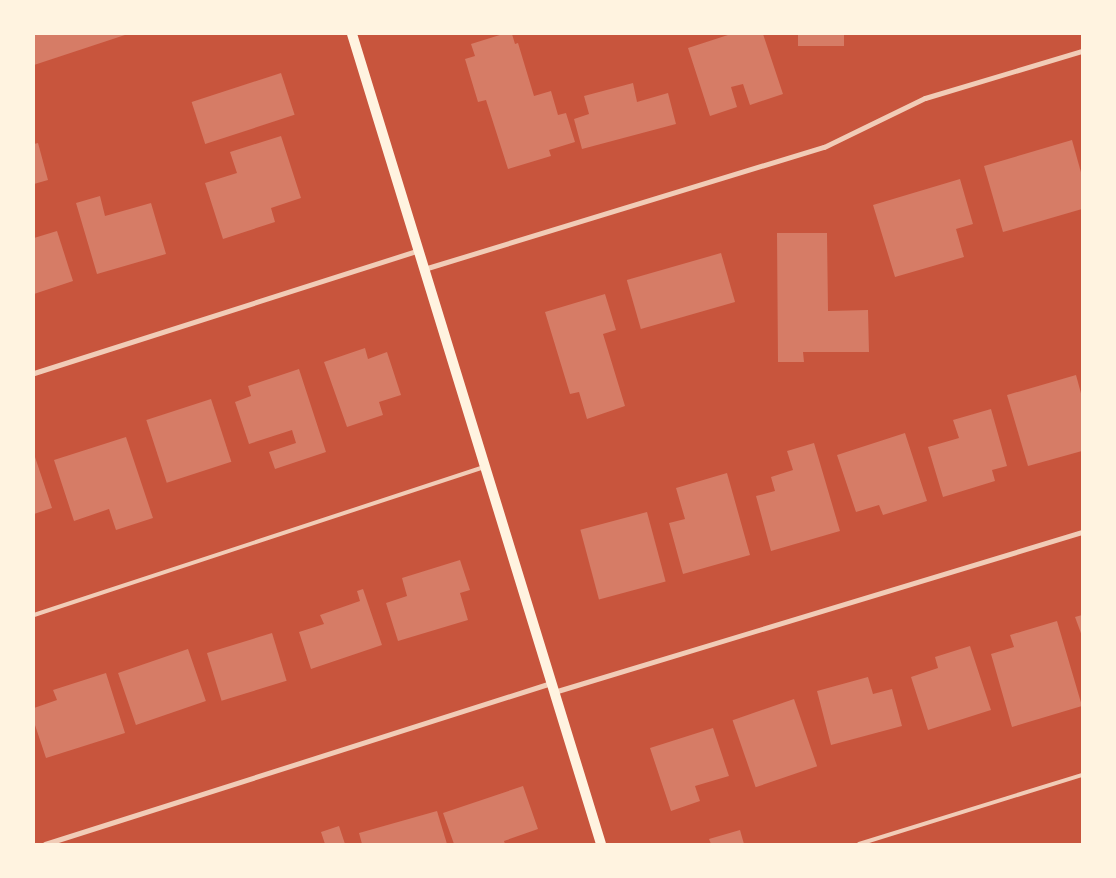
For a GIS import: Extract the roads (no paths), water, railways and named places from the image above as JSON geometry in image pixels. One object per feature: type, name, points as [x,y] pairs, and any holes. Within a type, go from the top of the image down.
[{"type":"main road","points":[[352,34],[601,844]]},
{"type":"street","points":[[424,269],[824,147],[925,98],[1082,51]]},
{"type":"street","points":[[34,373],[418,250]]},
{"type":"street","points":[[45,844],[553,687],[1082,532]]},
{"type":"lane","points":[[34,615],[484,466]]},
{"type":"lane","points":[[859,844],[1082,775]]}]
